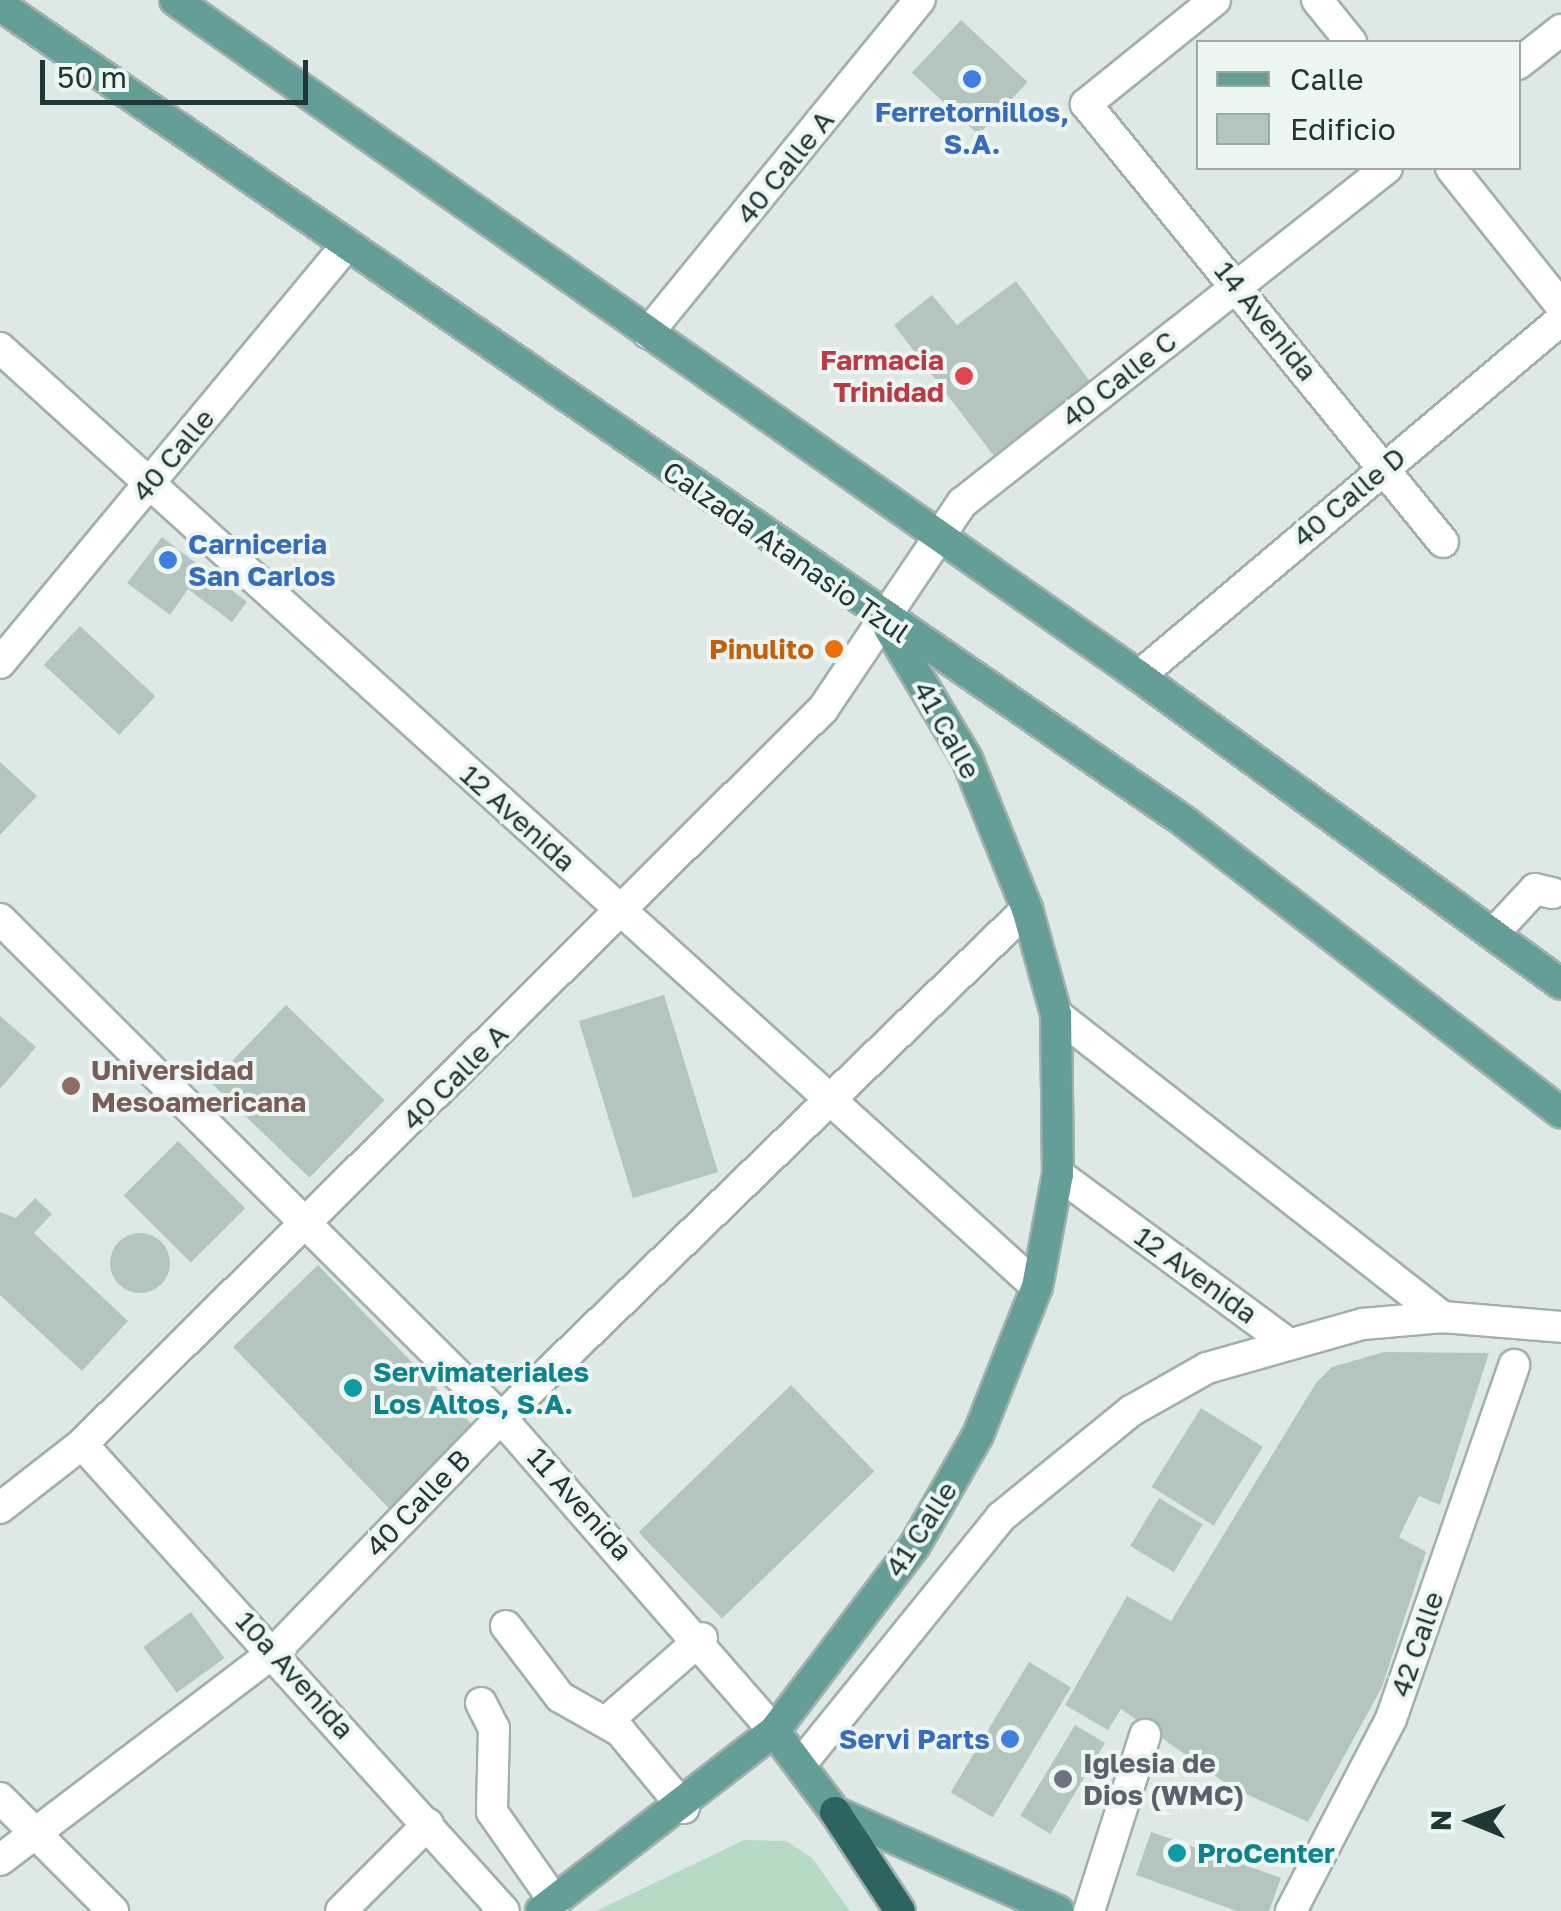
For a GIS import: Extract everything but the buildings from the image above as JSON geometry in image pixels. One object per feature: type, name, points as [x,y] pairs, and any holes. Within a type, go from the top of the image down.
[{"type":"highway","points":[[835,1812],[900,1911]]},
{"type":"main road","points":[[189,4],[1139,676],[1561,984]]},
{"type":"main road","name":"Calzada Atanasio Tzul","points":[[0,6],[884,622],[1185,822],[1561,1114]]},
{"type":"main road","name":"41 Calle","points":[[548,1906],[684,1808],[774,1731],[915,1545],[978,1436],[1036,1288],[1058,1174],[1056,1014],[1026,909],[967,758],[884,622]]},
{"type":"main road","name":"11 Avenida","points":[[774,1731],[835,1812],[1058,1911]]},
{"type":"street","name":"40 Calle A","points":[[648,332],[920,0]]},
{"type":"street","name":"14 Avenida","points":[[1216,0],[1086,104],[1443,542]]},
{"type":"street","points":[[1317,0],[1349,40]]},
{"type":"street","points":[[1521,62],[1561,30]]},
{"type":"street","name":"40 Calle C","points":[[884,622],[962,503],[1384,170]]},
{"type":"street","points":[[1453,170],[1561,306]]},
{"type":"street","name":"40 Calle","points":[[0,663],[346,246]]},
{"type":"street","name":"40 Calle D","points":[[1139,676],[1561,320]]},
{"type":"street","name":"12 Avenida","points":[[0,348],[1036,1288]]},
{"type":"street","name":"40 Calle A","points":[[0,1508],[82,1444],[309,1223],[822,709],[884,622]]},
{"type":"street","points":[[1494,934],[1535,889],[1553,894]]},
{"type":"street","name":"40 Calle B","points":[[0,1860],[275,1651],[501,1418],[1026,909]]},
{"type":"street","name":"11 Avenida","points":[[0,918],[501,1418],[702,1638],[774,1731]]},
{"type":"street","points":[[1056,1014],[1443,1317]]},
{"type":"street","name":"12 Avenida","points":[[1058,1174],[1286,1342]]},
{"type":"street","name":"41 Calle","points":[[800,1764],[954,1568],[1054,1470],[1207,1368],[1286,1342],[1443,1317],[1561,1327]]},
{"type":"street","name":"42 Calle","points":[[1291,1911],[1391,1719],[1514,1364]]},
{"type":"street","name":"10a Avenida","points":[[82,1444],[275,1651],[504,1911]]},
{"type":"street","points":[[506,1626],[560,1697],[608,1720],[684,1808]]},
{"type":"street","points":[[608,1720],[702,1638]]},
{"type":"street","points":[[481,1703],[494,1728],[492,1812],[548,1906]]},
{"type":"street","points":[[1089,1911],[1145,1734]]},
{"type":"street","points":[[0,1798],[113,1911]]},
{"type":"street","points":[[341,1911],[428,1824]]},
{"type":"green space","points":[[744,1840],[786,1841],[812,1858],[850,1911],[596,1911]]},
{"type":"place","name":"Ferretornillos, S.A.","points":[[972,79]]},
{"type":"place","name":"Farmacia Trinidad","points":[[964,376]]},
{"type":"place","name":"Carniceria San Carlos","points":[[168,560]]},
{"type":"place","name":"Pinulito","points":[[834,649]]},
{"type":"place","name":"Universidad Mesoamericana","points":[[71,1086]]},
{"type":"place","name":"Servimateriales Los Altos, S.A.","points":[[353,1388]]},
{"type":"place","name":"Servi Parts","points":[[1010,1739]]},
{"type":"place","name":"Iglesia de Dios (WMC)","points":[[1063,1779]]},
{"type":"place","name":"ProCenter","points":[[1177,1853]]}]
